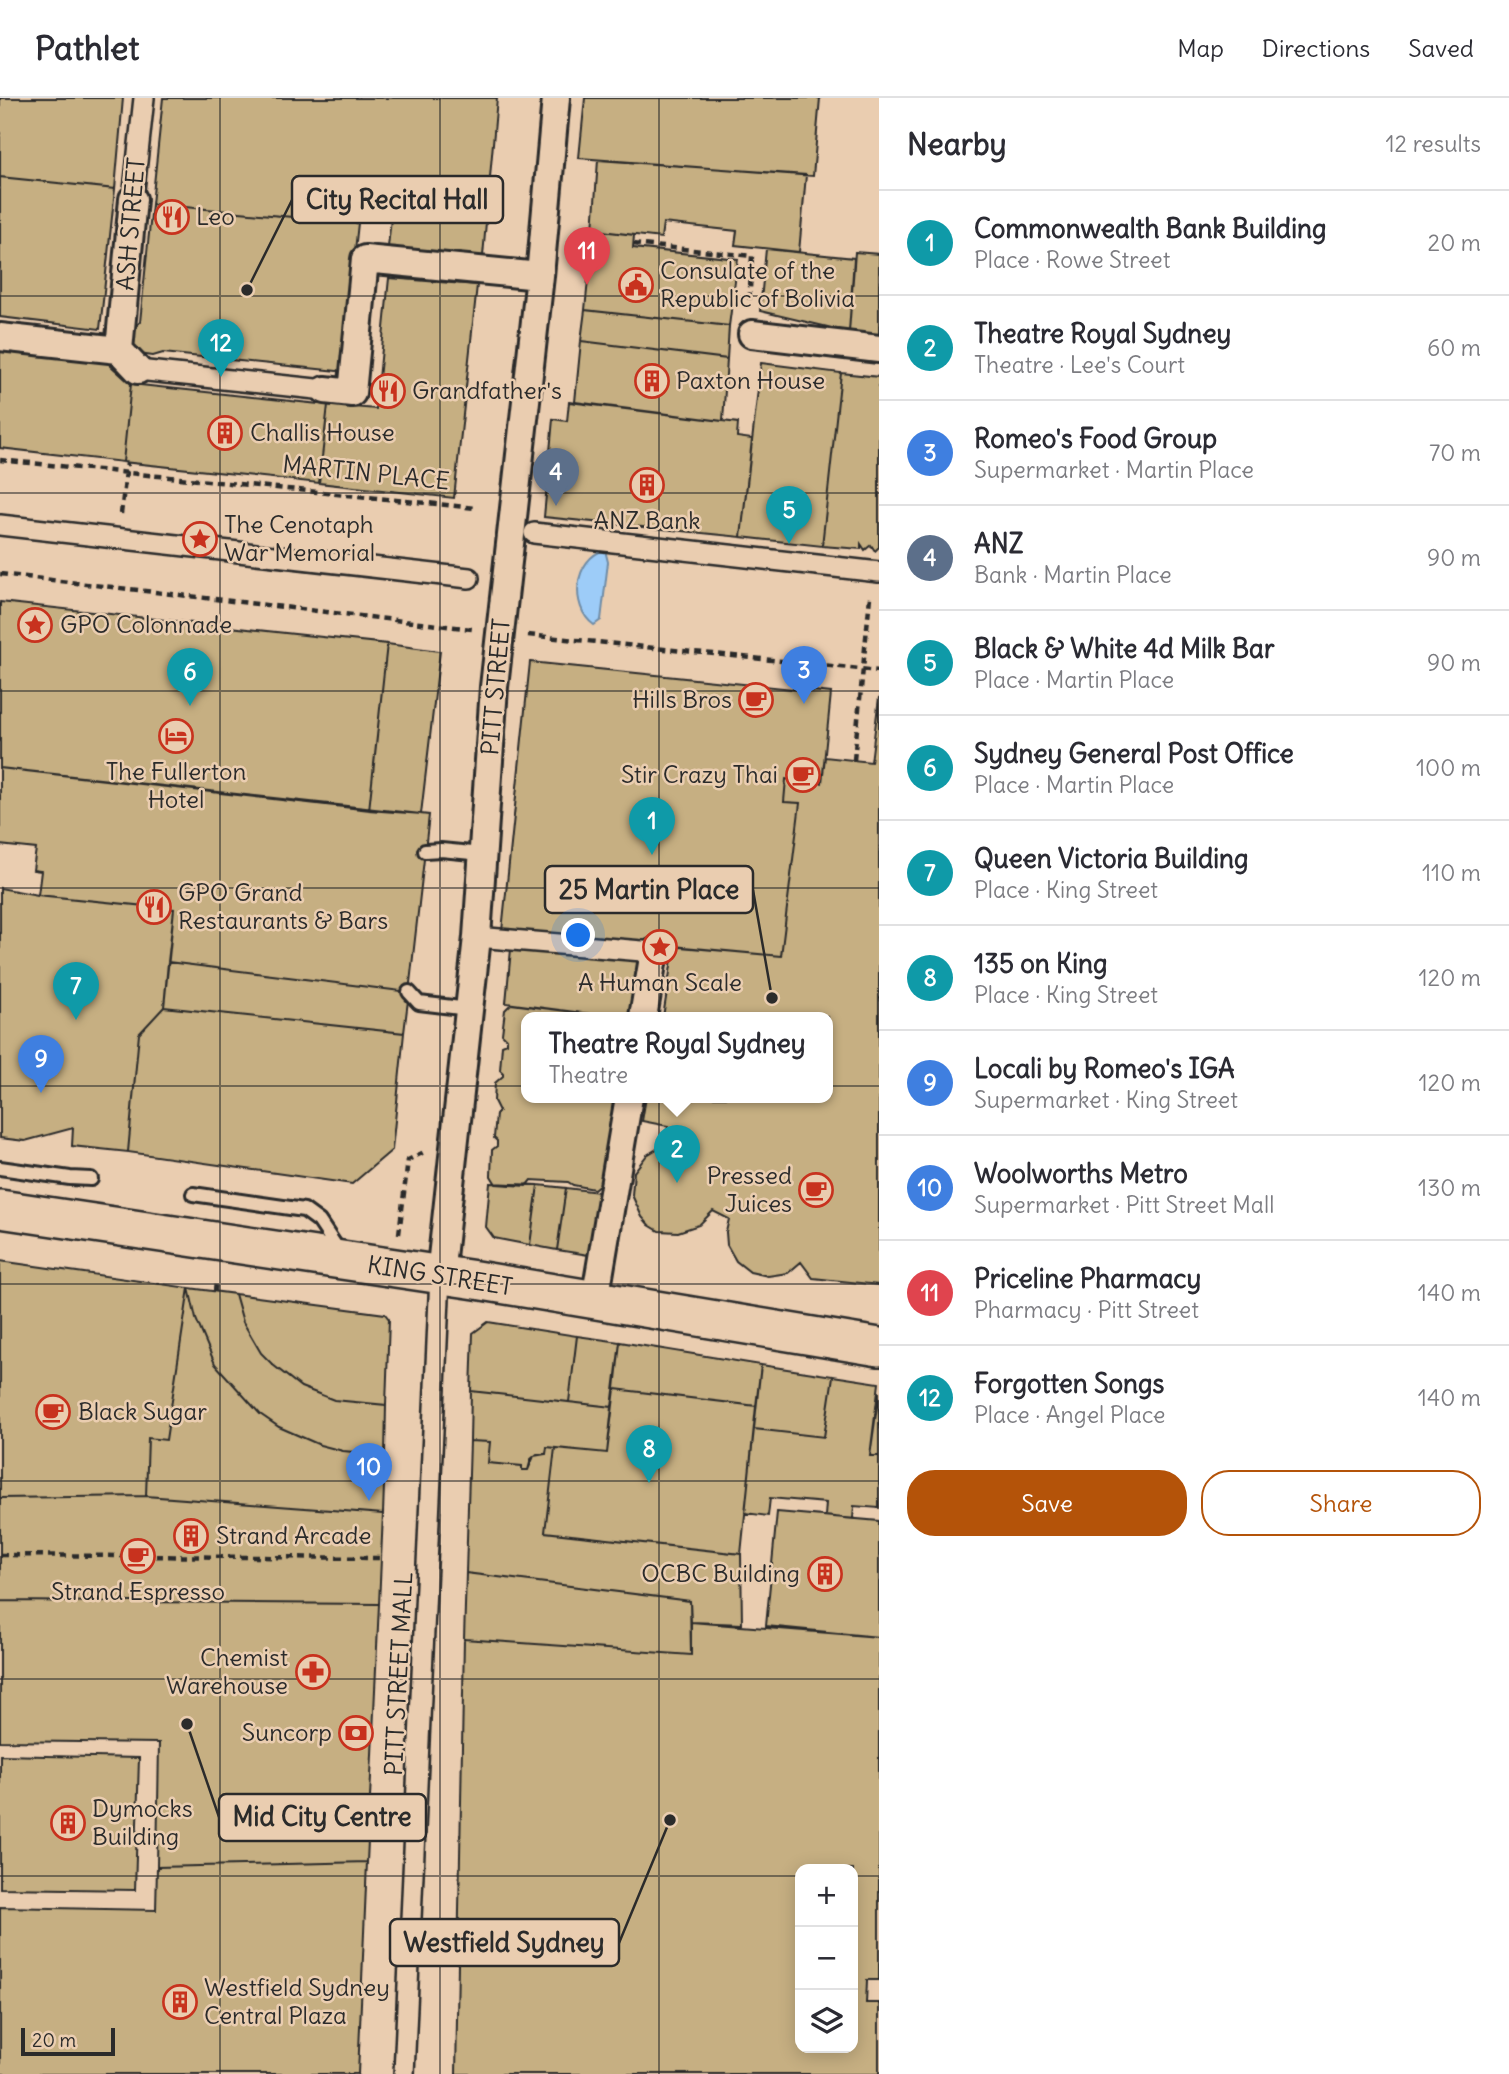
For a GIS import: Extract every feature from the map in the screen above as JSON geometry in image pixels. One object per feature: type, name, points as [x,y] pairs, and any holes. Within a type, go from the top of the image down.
[{"type":"main road","name":"KING STREET","points":[[0,1209],[595,1300],[879,1347]]},
{"type":"street","name":"ASH STREET","points":[[120,350],[144,98]]},
{"type":"street","name":"PITT STREET","points":[[440,1276],[477,937],[494,687],[540,276],[556,98]]},
{"type":"street","points":[[0,337],[120,350],[138,370],[352,393],[365,259],[540,276]]},
{"type":"street","points":[[752,334],[879,349]]},
{"type":"street","points":[[0,526],[469,578]]},
{"type":"street","points":[[534,533],[876,571]]},
{"type":"street","points":[[477,937],[653,952],[644,1012]]},
{"type":"street","points":[[595,1300],[628,1103]]},
{"type":"street","name":"PITT STREET MALL","points":[[404,2074],[440,1276]]},
{"type":"lane","points":[[425,851],[482,854]]},
{"type":"lane","points":[[409,992],[419,1003],[469,1009]]},
{"type":"lane","points":[[0,1168],[91,1179]]},
{"type":"lane","points":[[192,1194],[304,1210],[319,1221],[346,1262]]},
{"type":"path","points":[[633,244],[752,256],[748,294]]},
{"type":"path","name":"MARTIN PLACE","points":[[0,460],[476,508]]},
{"type":"path","points":[[119,539],[127,463]]},
{"type":"path","points":[[854,760],[876,571]]},
{"type":"path","points":[[0,574],[464,628]]},
{"type":"path","points":[[524,634],[879,671]]},
{"type":"path","points":[[399,1232],[408,1160]]},
{"type":"path","points":[[215,1292],[216,1282]]},
{"type":"path","points":[[0,1555],[380,1558]]},
{"type":"water","points":[[605,550],[608,562],[601,620],[594,625],[581,607],[579,584],[581,572],[587,563]]},
{"type":"building","points":[[0,98],[123,98],[115,189],[0,177]]},
{"type":"building","points":[[163,98],[497,98],[483,256],[388,247],[391,218],[359,215],[358,223],[152,204]]},
{"type":"building","points":[[585,98],[820,98],[813,176],[579,158]]},
{"type":"building","points":[[598,160],[806,175],[799,252],[735,245],[737,231],[663,223],[661,238],[593,230]]},
{"type":"building","points":[[0,177],[115,189],[100,329],[0,317]]},
{"type":"building","points":[[152,204],[358,223],[342,370],[163,353],[153,356],[139,354],[131,343],[132,330],[140,322]]},
{"type":"building","points":[[593,230],[634,235],[633,248],[738,259],[729,326],[585,310]]},
{"type":"building","points":[[766,249],[854,258],[849,332],[760,311]]},
{"type":"building","points":[[855,252],[879,254],[879,335],[849,332]]},
{"type":"building","points":[[389,278],[477,285],[454,498],[319,483],[328,405],[376,409]]},
{"type":"building","points":[[585,310],[729,326],[727,359],[581,341]]},
{"type":"building","name":"Paxton House","points":[[581,341],[727,359],[723,421],[575,402]]},
{"type":"building","points":[[0,345],[100,356],[131,384],[123,462],[0,448]]},
{"type":"building","points":[[761,363],[841,373],[822,546],[741,537]]},
{"type":"building","points":[[841,373],[879,377],[879,547],[875,551],[871,545],[865,550],[861,544],[861,549],[822,546]]},
{"type":"building","name":"Challis House","points":[[131,384],[328,405],[319,483],[123,462]]},
{"type":"building","name":"ANZ Bank","points":[[569,402],[738,423],[737,437],[752,439],[741,537],[544,517],[553,419],[567,421]]},
{"type":"building","points":[[0,602],[387,644],[369,810],[0,768]]},
{"type":"building","points":[[387,644],[440,651],[421,814],[369,810]]},
{"type":"building","points":[[530,662],[831,693],[822,783],[786,779],[784,802],[800,803],[781,956],[502,931]]},
{"type":"building","points":[[879,697],[879,1285],[813,1278],[801,1262],[788,1273],[768,1276],[750,1272],[736,1261],[727,1245],[729,1219],[713,1211],[699,1225],[678,1232],[659,1231],[642,1217],[632,1195],[634,1172],[647,1155],[665,1144],[668,1126],[642,1121],[645,1103],[833,1103],[833,1012],[664,1012],[674,946],[781,956],[800,803],[784,802],[786,779],[822,783],[825,757],[871,762]]},
{"type":"building","points":[[0,768],[429,815],[409,992],[168,962],[174,909],[38,895],[41,871],[33,870],[36,849],[0,845]]},
{"type":"building","points":[[0,888],[38,895],[174,909],[164,1007],[139,1034],[128,1152],[72,1146],[73,1128],[25,1141],[0,1138]]},
{"type":"building","points":[[511,949],[638,961],[631,1012],[575,1012],[506,1003]]},
{"type":"building","points":[[168,962],[409,992],[404,1033],[164,1007]]},
{"type":"building","points":[[511,1004],[574,1012],[521,1012],[521,1103],[615,1103],[601,1183],[594,1189],[568,1182],[531,1180],[526,1186],[496,1184],[491,1176],[492,1150],[497,1146],[494,1138],[496,1114],[499,1111],[494,1101],[495,1083],[503,1076],[500,1070],[502,1045],[507,1043],[502,1034],[505,1010]]},
{"type":"building","points":[[164,1007],[404,1033],[392,1150],[352,1184],[128,1152],[139,1034]]},
{"type":"building","points":[[490,1183],[538,1185],[530,1245],[494,1238],[486,1227]]},
{"type":"building","points":[[538,1185],[566,1188],[557,1250],[530,1245]]},
{"type":"building","points":[[566,1188],[599,1192],[589,1255],[557,1250]]},
{"type":"building","points":[[0,1261],[189,1288],[166,1440],[148,1438],[146,1496],[0,1498]]},
{"type":"building","points":[[189,1288],[235,1294],[243,1322],[261,1353],[301,1387],[334,1400],[386,1405],[385,1455],[343,1451],[320,1445],[279,1427],[260,1414],[215,1364],[196,1319]]},
{"type":"building","points":[[189,1288],[196,1319],[215,1364],[260,1414],[279,1427],[320,1445],[343,1451],[385,1455],[383,1514],[146,1496],[148,1438],[166,1440]]},
{"type":"building","points":[[235,1294],[385,1314],[389,1319],[386,1405],[334,1400],[301,1387],[261,1353],[243,1322]]},
{"type":"building","points":[[488,1322],[577,1336],[569,1402],[471,1391],[473,1333]]},
{"type":"building","points":[[577,1336],[620,1342],[612,1407],[569,1402]]},
{"type":"building","points":[[620,1342],[761,1365],[756,1406],[615,1389]]},
{"type":"building","points":[[761,1365],[833,1376],[824,1437],[754,1429]]},
{"type":"building","points":[[833,1376],[879,1383],[870,1456],[879,1456],[879,1508],[854,1506],[853,1519],[825,1516],[826,1503],[770,1498],[768,1516],[745,1513],[754,1429],[824,1437]]},
{"type":"building","points":[[615,1389],[756,1406],[741,1554],[545,1532],[555,1448],[607,1453]]},
{"type":"building","points":[[471,1391],[612,1407],[607,1453],[547,1447],[546,1454],[537,1454],[531,1459],[528,1470],[522,1470],[522,1466],[488,1463],[490,1442],[470,1441]]},
{"type":"building","points":[[879,1392],[879,1456],[870,1456]]},
{"type":"building","points":[[470,1441],[490,1442],[488,1463],[522,1466],[522,1470],[528,1470],[534,1456],[546,1454],[547,1447],[555,1448],[545,1532],[741,1554],[742,1624],[691,1622],[690,1601],[466,1573]]},
{"type":"building","name":"Strand Arcade","points":[[146,1496],[383,1514],[379,1604],[0,1601],[0,1498]]},
{"type":"building","name":"OCBC Building","points":[[777,1512],[879,1521],[879,1637],[766,1626]]},
{"type":"building","points":[[466,1573],[690,1601],[691,1655],[464,1639]]},
{"type":"building","points":[[0,1601],[379,1604],[367,1862],[157,1867],[159,1743],[0,1741]]},
{"type":"building","points":[[691,1622],[879,1637],[879,1980],[867,1980],[866,2003],[879,2003],[879,2074],[456,2074],[464,1639],[691,1655]]},
{"type":"building","name":"Dymocks Building","points":[[0,1755],[139,1758],[135,1890],[0,1888]]},
{"type":"building","name":"Westfield Sydney Central Plaza","points":[[367,1862],[358,2074],[0,2074],[0,1907],[156,1910],[157,1867]]},
{"type":"place","name":"Leo","points":[[172,217]]},
{"type":"place","name":"Priceline Pharmacy","points":[[587,285]]},
{"type":"place","name":"Consulate of the Republic of Bolivia","points":[[636,285]]},
{"type":"place","name":"City Recital Hall","points":[[247,290]]},
{"type":"place","name":"Forgotten Songs","points":[[221,377]]},
{"type":"place","name":"Paxton House","points":[[652,381]]},
{"type":"place","name":"Grandfather's","points":[[388,391]]},
{"type":"place","name":"Challis House","points":[[225,433]]},
{"type":"place","name":"ANZ Bank","points":[[647,485]]},
{"type":"place","name":"ANZ","points":[[556,506]]},
{"type":"place","name":"The Cenotaph War Memorial","points":[[200,539]]},
{"type":"place","name":"Black & White 4d Milk Bar","points":[[789,544]]},
{"type":"place","name":"GPO Colonnade","points":[[35,625]]},
{"type":"place","name":"Hills Bros","points":[[756,700]]},
{"type":"place","name":"Romeo's Food Group","points":[[804,704]]},
{"type":"place","name":"Sydney General Post Office","points":[[190,706]]},
{"type":"place","name":"The Fullerton Hotel","points":[[176,736]]},
{"type":"place","name":"Stir Crazy Thai","points":[[803,775]]},
{"type":"place","name":"Commonwealth Bank Building","points":[[652,855]]},
{"type":"place","name":"GPO Grand Restaurants & Bars","points":[[154,907]]},
{"type":"place","name":"A Human Scale","points":[[660,947]]},
{"type":"place","name":"25 Martin Place","points":[[772,998]]},
{"type":"place","name":"Queen Victoria Building","points":[[76,1020]]},
{"type":"place","name":"Locali by Romeo's IGA","points":[[41,1093]]},
{"type":"place","name":"Theatre Royal Sydney","points":[[677,1183]]},
{"type":"place","name":"Pressed Juices","points":[[816,1190]]},
{"type":"place","name":"Black Sugar","points":[[53,1412]]},
{"type":"place","name":"135 on King","points":[[649,1483]]},
{"type":"place","name":"Woolworths Metro","points":[[369,1501]]},
{"type":"place","name":"Strand Arcade","points":[[191,1536]]},
{"type":"place","name":"Strand Espresso","points":[[138,1556]]},
{"type":"place","name":"OCBC Building","points":[[825,1574]]},
{"type":"place","name":"Chemist Warehouse","points":[[313,1672]]},
{"type":"place","name":"Mid City Centre","points":[[187,1724]]},
{"type":"place","name":"Suncorp","points":[[356,1733]]},
{"type":"place","name":"Westfield Sydney","points":[[670,1820]]},
{"type":"place","name":"Dymocks Building","points":[[68,1823]]},
{"type":"place","name":"Westfield Sydney Central Plaza","points":[[180,2002]]}]
